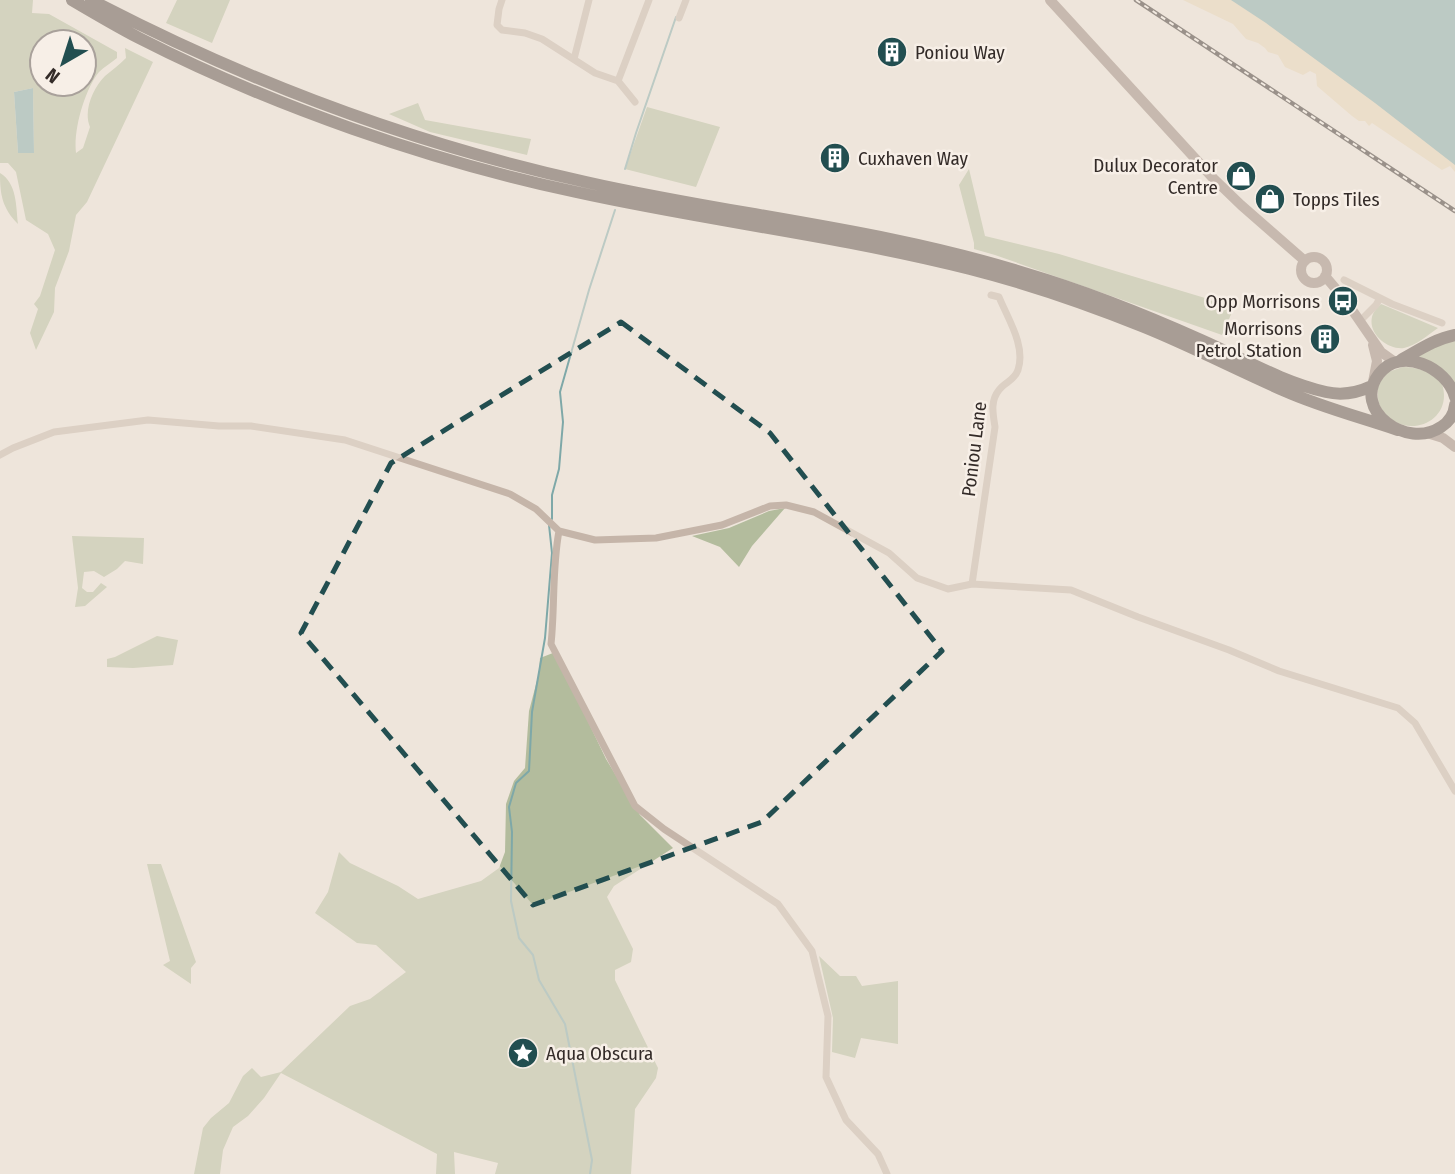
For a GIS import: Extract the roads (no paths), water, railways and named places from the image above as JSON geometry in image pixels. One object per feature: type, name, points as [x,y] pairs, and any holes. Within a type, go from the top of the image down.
[{"type":"highway","points":[[72,0],[138,37],[194,64],[303,110],[385,139],[482,168],[573,192],[862,245],[1007,279],[1144,327],[1288,392],[1410,434],[1427,433],[1444,426],[1453,411]]},
{"type":"highway","points":[[91,0],[192,51],[302,97],[476,155],[639,193],[897,240],[973,258],[1024,272],[1155,319],[1281,377],[1309,387],[1330,393],[1348,394],[1359,392],[1373,384]]},
{"type":"highway","points":[[1398,430],[1383,420],[1376,410],[1370,391],[1373,384],[1386,366],[1428,344],[1455,335]]},
{"type":"highway","points":[[1398,361],[1429,366],[1451,386],[1455,397]]},
{"type":"street","points":[[502,0],[497,25],[502,30],[525,33],[542,39],[595,73],[618,81],[635,102]]},
{"type":"street","points":[[575,59],[589,0]]},
{"type":"street","points":[[618,81],[649,0]]},
{"type":"street","points":[[679,19],[687,0]]},
{"type":"street","points":[[1050,0],[1213,177],[1305,261]]},
{"type":"street","points":[[1315,257],[1323,260],[1327,271],[1325,276],[1318,282],[1306,279],[1302,272],[1305,261],[1315,257]]},
{"type":"street","points":[[1325,276],[1346,300],[1381,352],[1398,361]]},
{"type":"street","points":[[1344,280],[1442,323]]},
{"type":"street","name":"Poniou Lane","points":[[972,584],[995,427],[992,407],[998,390],[1012,380],[1019,361],[1019,344],[999,297],[990,295]]},
{"type":"street","points":[[1360,321],[1380,298]]},
{"type":"street","points":[[1373,341],[1377,361],[1373,384]]},
{"type":"street","points":[[1453,411],[1451,426],[1455,445]]},
{"type":"street","points":[[0,455],[54,432],[148,420],[251,426],[345,440],[510,494],[536,509],[559,531],[595,540],[656,538],[722,525],[771,506],[786,505],[814,512],[889,553],[917,578],[948,589],[972,584],[1071,590],[1279,671],[1398,708],[1415,723],[1455,791]]},
{"type":"street","points":[[1427,433],[1455,445]]},
{"type":"street","points":[[559,531],[554,569],[551,645],[635,806],[674,836],[778,904],[812,951],[828,1016],[826,1077],[846,1120],[878,1153],[887,1174]]},
{"type":"water","points":[[1231,0],[1455,0],[1455,165],[1375,103]]},
{"type":"water","points":[[28,89],[28,98],[33,98],[34,153],[18,153],[14,92]]},
{"type":"waterway","points":[[625,169],[676,17]]},
{"type":"waterway","points":[[552,519],[552,495],[559,469],[563,422],[560,392],[615,210]]},
{"type":"waterway","points":[[549,525],[552,553],[545,638],[532,712],[529,771],[516,783],[509,807],[512,832],[511,901],[519,938],[533,955],[539,980],[565,1024],[592,1160],[590,1174]]},
{"type":"railway","points":[[1136,0],[1455,211]]},
{"type":"place","name":"Poniou Way","points":[[892,52]]},
{"type":"place","name":"Cuxhaven Way","points":[[835,158]]},
{"type":"place","name":"Dulux Decorator Centre","points":[[1241,176]]},
{"type":"place","name":"Topps Tiles","points":[[1270,199]]},
{"type":"place","name":"Opp Morrisons","points":[[1343,301]]},
{"type":"place","name":"Morrisons Petrol Station","points":[[1325,339]]},
{"type":"place","name":"Aqua Obscura","points":[[523,1053]]}]
